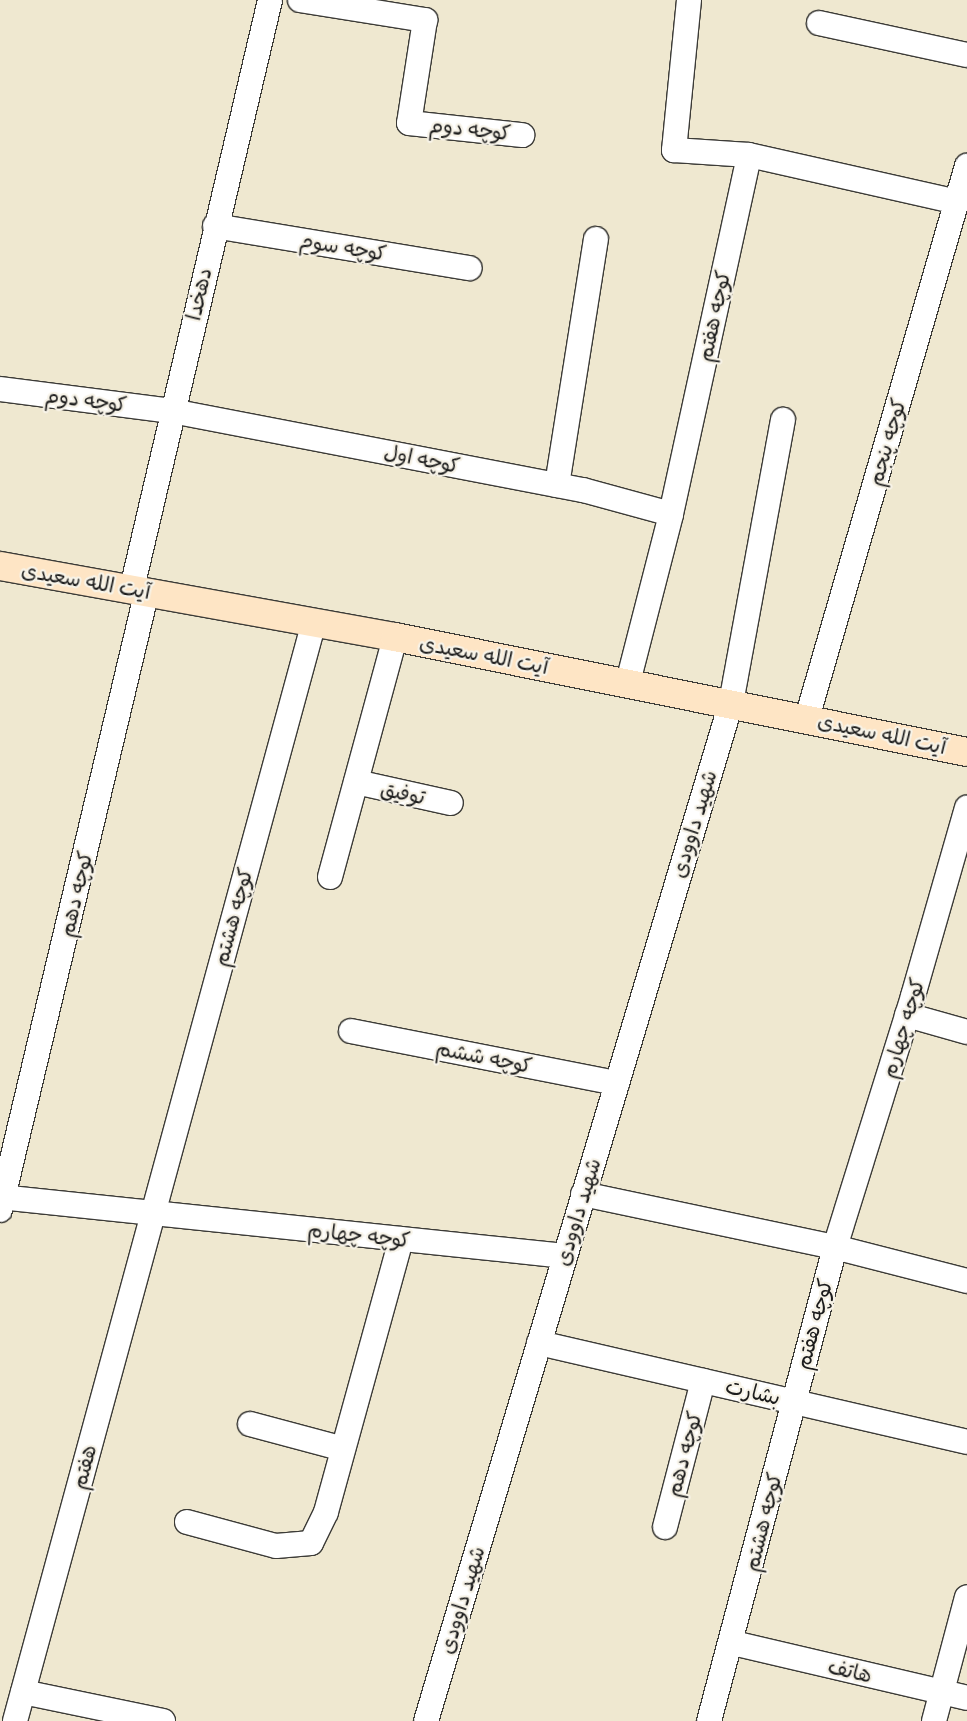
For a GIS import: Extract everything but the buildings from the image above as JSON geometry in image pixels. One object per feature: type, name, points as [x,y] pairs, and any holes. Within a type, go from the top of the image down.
[{"type":"street","name":"دهخدا","points":[[139,590],[172,411],[270,0]]},
{"type":"street","name":"کوچه دوم","points":[[300,0],[425,20],[409,122],[522,135]]},
{"type":"street","points":[[689,0],[674,150],[749,156],[957,202]]},
{"type":"street","points":[[819,23],[967,56]]},
{"type":"street","name":"کوچه هفتم","points":[[628,682],[671,514],[749,156]]},
{"type":"street","name":"کوچه پنجم","points":[[807,718],[967,166]]},
{"type":"street","name":"کوچه سوم","points":[[215,226],[470,268]]},
{"type":"street","points":[[557,485],[596,239]]},
{"type":"street","name":"کوچه دوم","points":[[0,388],[172,411]]},
{"type":"street","name":"کوچه اول","points":[[172,411],[557,485],[671,514]]},
{"type":"street","name":"شهید داوودی","points":[[426,1721],[731,703],[783,420]]},
{"type":"street","name":"آیت الله سعیدی","points":[[0,566],[314,622],[628,682],[967,752]]},
{"type":"street","name":"کوچه دهم","points":[[2,1201],[139,590]]},
{"type":"street","name":"کوچه هشتم","points":[[153,1213],[314,622]]},
{"type":"street","points":[[330,877],[395,638]]},
{"type":"street","name":"توفیق","points":[[356,782],[451,803]]},
{"type":"street","name":"کوچه چهارم","points":[[835,1247],[907,1015],[967,808]]},
{"type":"street","points":[[907,1015],[967,1032]]},
{"type":"street","name":"کوچه ششم","points":[[351,1031],[617,1083]]},
{"type":"street","points":[[583,1194],[835,1247],[967,1281]]},
{"type":"street","name":"کوچه چهارم","points":[[2,1201],[153,1213],[565,1256]]},
{"type":"street","name":"هفتم","points":[[15,1721],[153,1213]]},
{"type":"street","points":[[187,1522],[276,1546],[311,1543],[326,1512],[401,1239]]},
{"type":"street","name":"کوچه هفتم","points":[[793,1402],[835,1247]]},
{"type":"street","name":"بشارت","points":[[539,1343],[967,1442]]},
{"type":"street","name":"کوچه دهم","points":[[665,1527],[703,1381]]},
{"type":"street","name":"کوچه هشتم","points":[[710,1721],[733,1643],[793,1402]]},
{"type":"street","points":[[250,1424],[343,1449]]},
{"type":"street","points":[[934,1721],[967,1596]]},
{"type":"street","name":"هاتف","points":[[733,1643],[967,1698]]},
{"type":"street","points":[[23,1692],[163,1721]]}]
